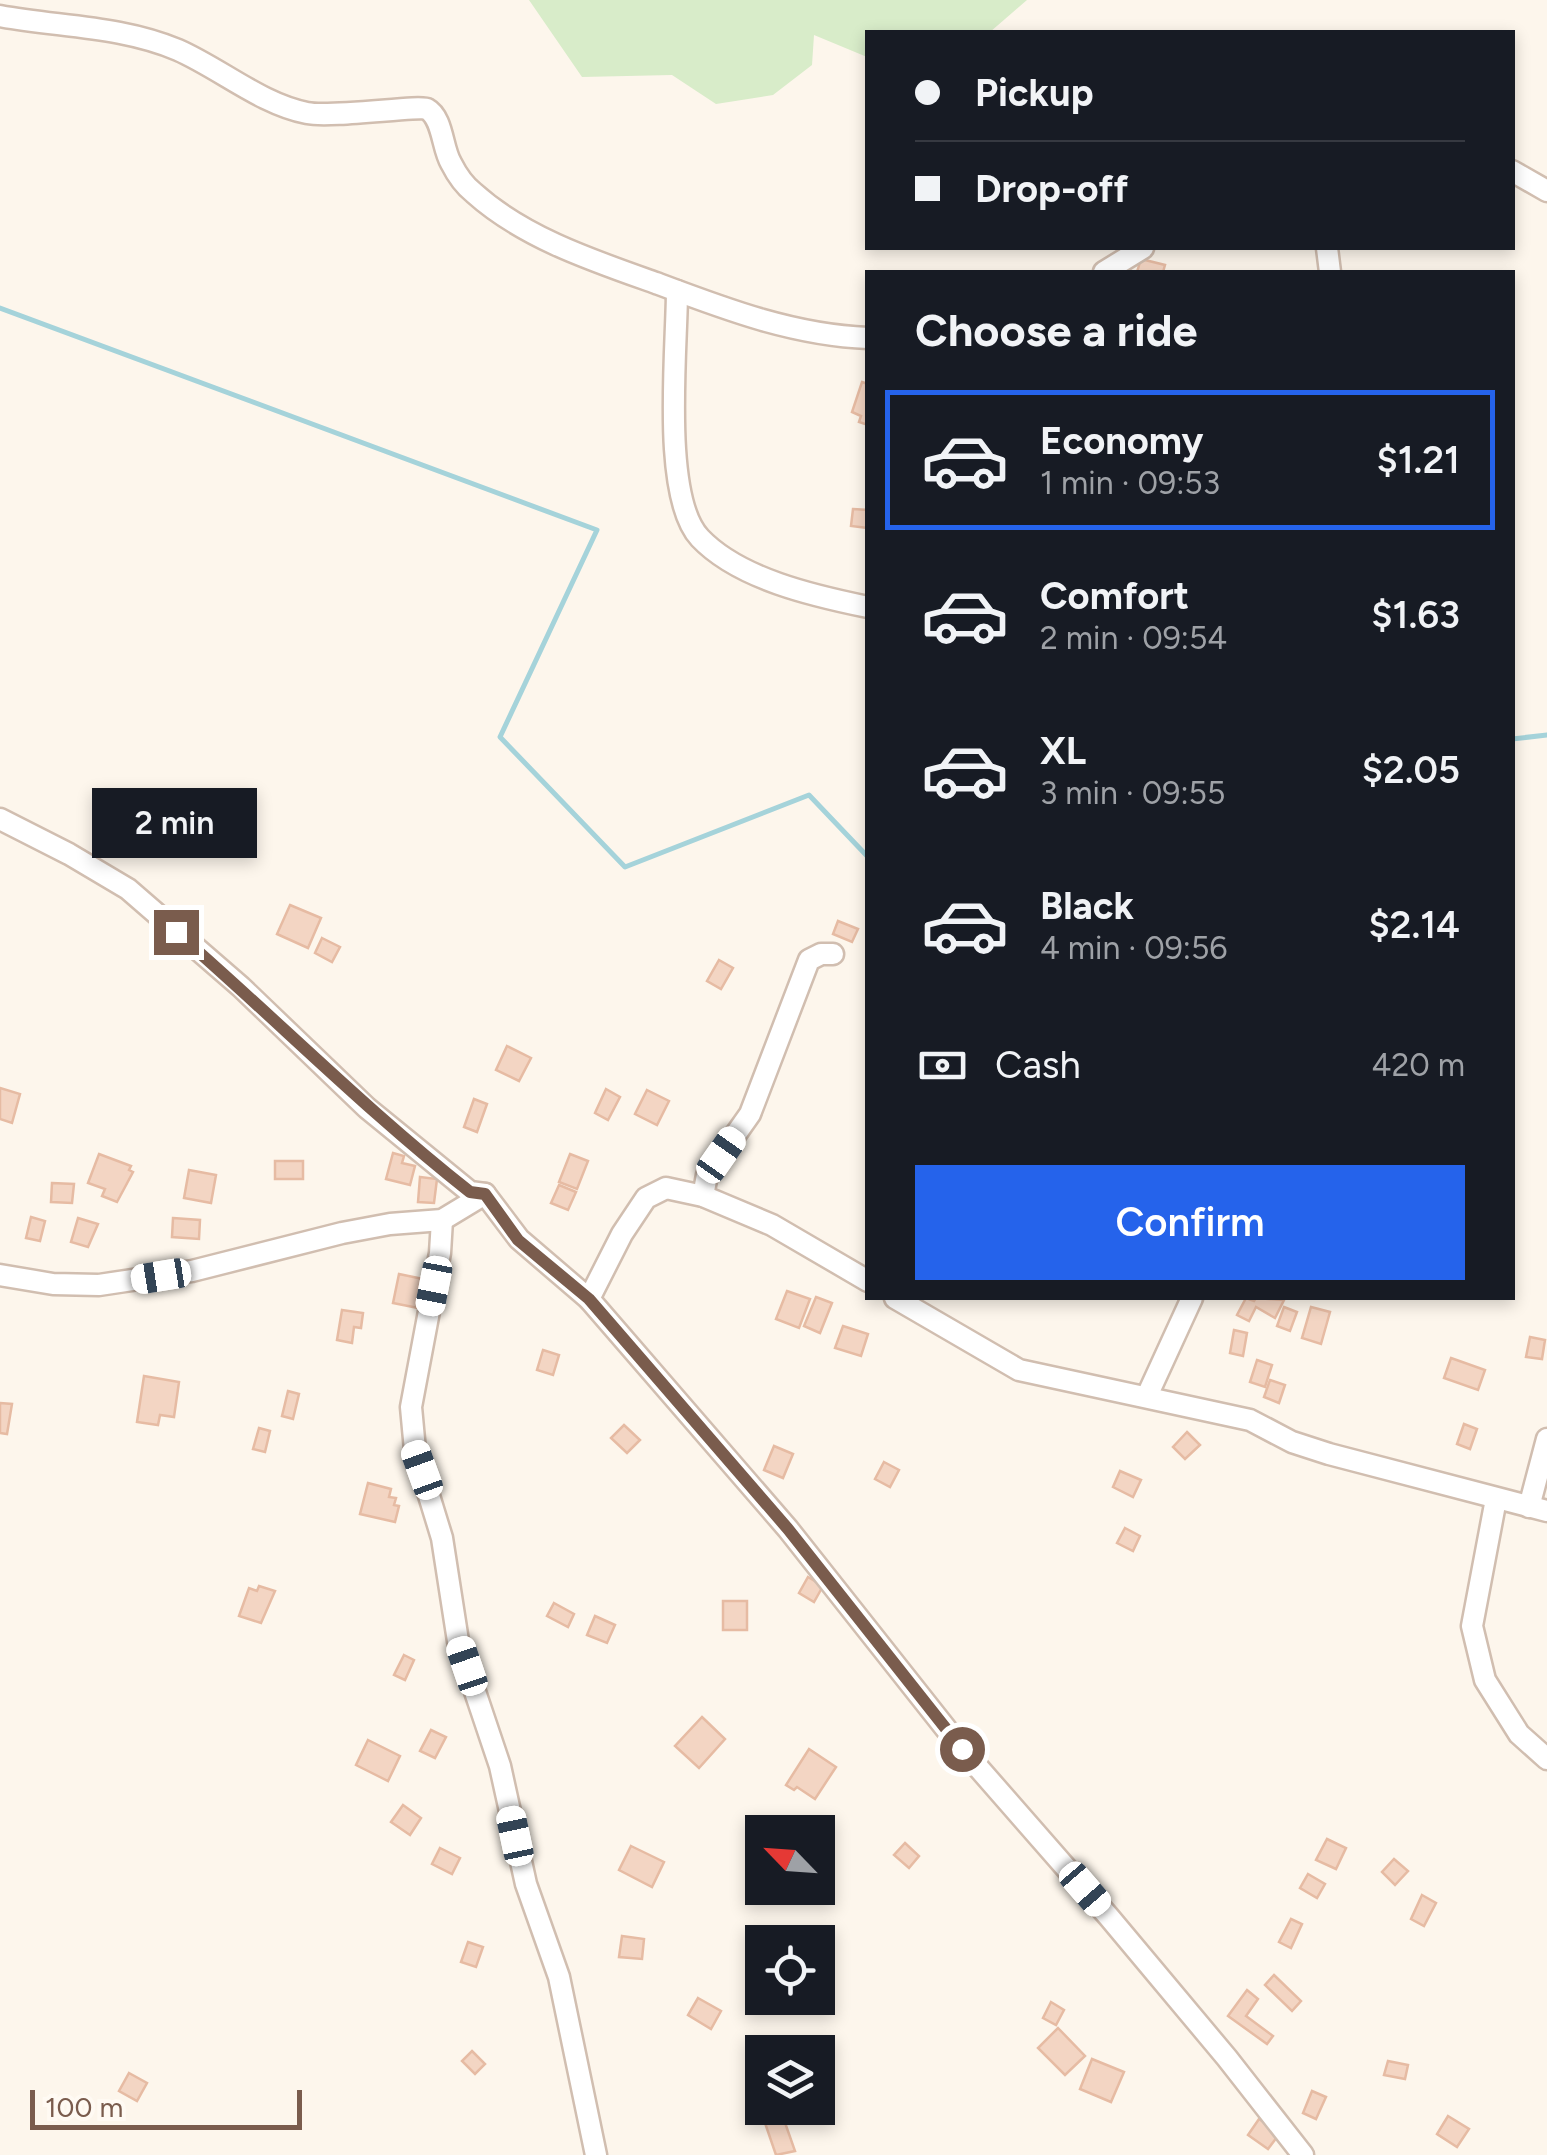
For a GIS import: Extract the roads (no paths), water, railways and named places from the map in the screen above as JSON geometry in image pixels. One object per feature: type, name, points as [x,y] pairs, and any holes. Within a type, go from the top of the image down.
[{"type":"street","points":[[0,16],[138,36],[177,50],[305,113],[338,116],[386,113],[414,106],[426,108],[436,119],[450,163],[471,191],[507,220],[574,252],[767,323],[865,338]]},
{"type":"street","points":[[1515,173],[1547,190]]},
{"type":"street","points":[[1107,270],[1140,250]]},
{"type":"street","points":[[677,291],[674,434],[690,524],[723,557],[801,593],[865,605]]},
{"type":"street","points":[[0,819],[128,889],[241,987],[367,1108],[470,1192],[485,1194],[518,1240],[589,1299],[788,1529],[962,1749],[1110,1917],[1304,2155]]},
{"type":"street","points":[[703,1196],[708,1176],[750,1114],[809,960],[833,954]]},
{"type":"street","points":[[589,1299],[622,1234],[646,1198],[666,1188],[703,1196],[772,1225],[865,1279]]},
{"type":"street","points":[[0,1275],[53,1284],[99,1285],[192,1271],[342,1233],[442,1220],[485,1194]]},
{"type":"street","points":[[442,1220],[440,1254],[410,1407],[415,1450],[442,1538],[458,1640],[500,1766],[526,1884],[560,1977],[596,2155]]},
{"type":"street","points":[[898,1300],[1019,1370],[1250,1420],[1292,1442],[1329,1454],[1538,1509],[1547,1439]]},
{"type":"street","points":[[1147,1396],[1191,1300]]},
{"type":"street","points":[[1496,1500],[1472,1626],[1485,1680],[1519,1734],[1547,1758]]},
{"type":"waterway","points":[[0,308],[597,530],[500,737],[625,867],[809,795],[865,854]]},
{"type":"waterway","points":[[1515,739],[1547,735]]}]
